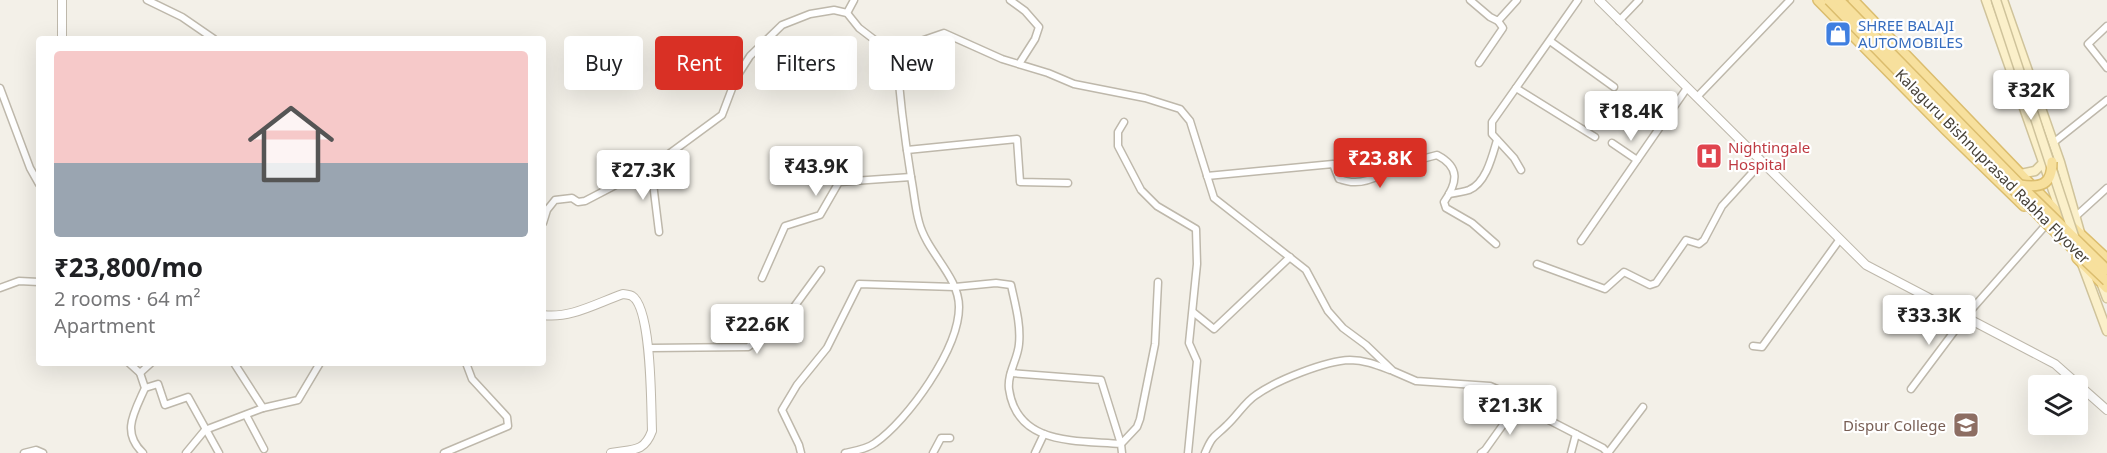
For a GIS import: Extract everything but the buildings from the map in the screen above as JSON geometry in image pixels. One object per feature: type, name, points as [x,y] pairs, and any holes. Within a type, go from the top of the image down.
[{"type":"main road","points":[[1818,0],[1997,181],[2105,283]]},
{"type":"main road","name":"Kalaguru Bishnuprasad Rabha Flyover","points":[[1829,0],[2105,283]]},
{"type":"main road","name":"Kalaguru Bishnuprasad Rabha Flyover","points":[[1839,0],[2020,185],[2079,238],[2107,270]]},
{"type":"main road","points":[[1852,0],[2021,174],[2069,219]]},
{"type":"main road","points":[[1986,0],[2069,219],[2079,238],[2090,243],[2106,259],[2107,298]]},
{"type":"main road","points":[[1996,0],[2050,177],[2045,183],[2035,186],[2020,185]]},
{"type":"main road","points":[[2003,0],[2053,143],[2069,219],[2066,247]]},
{"type":"main road","points":[[2021,174],[2035,171],[2047,163]]},
{"type":"main road","points":[[2047,163],[2079,238]]},
{"type":"main road","points":[[1997,181],[2009,178],[2012,164]]},
{"type":"main road","points":[[2090,243],[2081,262],[2107,331]]},
{"type":"street","points":[[62,0],[63,36]]},
{"type":"street","points":[[147,0],[182,17],[210,36]]},
{"type":"street","points":[[847,13],[854,0]]},
{"type":"street","points":[[1010,0],[1025,11],[1039,27],[1035,39],[1019,64]]},
{"type":"street","points":[[1470,0],[1498,21],[1503,28],[1479,63]]},
{"type":"street","points":[[1498,21],[1516,0]]},
{"type":"street","points":[[1521,170],[1514,158],[1492,134],[1492,122],[1578,0]]},
{"type":"street","points":[[1599,0],[1866,265],[2055,364],[2107,410]]},
{"type":"street","points":[[1619,21],[1639,0]]},
{"type":"street","points":[[1697,97],[1790,0]]},
{"type":"street","points":[[546,213],[555,200],[572,198],[581,203],[651,166],[722,115],[736,78],[750,56],[782,25],[810,14],[834,10],[847,13],[859,28],[869,36]]},
{"type":"street","points":[[2107,26],[2088,44],[2107,68]]},
{"type":"street","points":[[935,36],[944,33],[951,36]]},
{"type":"street","points":[[955,38],[1074,84],[1145,98],[1180,109],[1190,121],[1214,198],[1306,270],[1328,311],[1343,328],[1366,345],[1393,371]]},
{"type":"street","points":[[1550,40],[1614,87]]},
{"type":"street","points":[[0,88],[36,179]]},
{"type":"street","points":[[1516,88],[1595,137]]},
{"type":"street","points":[[1581,241],[1687,88]]},
{"type":"street","points":[[845,453],[873,445],[902,418],[941,365],[957,324],[959,307],[955,287],[924,236],[919,222],[899,90]]},
{"type":"street","points":[[2053,143],[2107,100]]},
{"type":"street","points":[[1124,122],[1118,132],[1118,146],[1141,190],[1157,206],[1196,229],[1197,264],[1189,343],[1197,361],[1188,453]]},
{"type":"street","points":[[907,150],[1017,139],[1020,182],[1068,183]]},
{"type":"street","points":[[1449,194],[1470,189],[1476,184],[1489,166],[1497,140]]},
{"type":"street","points":[[1612,143],[1637,160]]},
{"type":"street","points":[[1207,176],[1333,164],[1339,179],[1353,183],[1377,177],[1400,161],[1403,155],[1414,161],[1437,155],[1447,160],[1454,169],[1455,178],[1444,202],[1446,208],[1472,223],[1496,244]]},
{"type":"street","points":[[1537,264],[1605,289],[1624,272],[1650,285],[1656,283],[1686,240],[1699,244],[1704,240],[1722,207],[1762,162]]},
{"type":"street","points":[[651,166],[659,232]]},
{"type":"street","points":[[762,278],[785,226],[820,215],[839,182],[911,177]]},
{"type":"street","points":[[2069,219],[2107,188]]},
{"type":"street","points":[[1911,389],[1965,317],[2045,226]]},
{"type":"street","points":[[1753,345],[1762,347],[1840,239]]},
{"type":"street","points":[[1192,312],[1214,328],[1290,257]]},
{"type":"street","points":[[650,348],[748,347],[783,322],[821,270]]},
{"type":"street","points":[[0,288],[18,281],[36,282]]},
{"type":"street","points":[[1121,444],[1137,427],[1140,419],[1155,344],[1158,282]]},
{"type":"street","points":[[801,453],[782,410],[797,385],[827,348],[859,284],[955,287],[996,283],[1011,285],[1018,318],[1020,346],[1009,388],[1016,414],[1026,425],[1044,435],[1121,444]]},
{"type":"street","points":[[546,316],[554,317],[570,314],[622,294],[631,295],[637,302],[650,348],[652,431],[649,442],[642,449],[611,453]]},
{"type":"street","points":[[1205,453],[1212,437],[1226,426],[1255,395],[1316,367],[1350,360],[1371,363],[1416,381],[1490,386],[1520,401],[1539,415],[1603,448],[1608,453],[1643,407]]},
{"type":"street","points":[[132,366],[140,373],[145,388],[130,430],[133,443],[143,453]]},
{"type":"street","points":[[140,373],[148,366]]},
{"type":"street","points":[[236,366],[263,408]]},
{"type":"street","points":[[186,453],[205,430],[263,408],[298,400],[318,366]]},
{"type":"street","points":[[444,453],[508,426],[507,417],[472,379],[467,366]]},
{"type":"street","points":[[1011,374],[1101,380],[1122,453]]},
{"type":"street","points":[[145,388],[158,384],[165,405],[188,397],[219,453]]},
{"type":"street","points":[[1481,453],[1520,401]]},
{"type":"street","points":[[246,415],[264,449]]},
{"type":"street","points":[[1571,453],[1576,434]]},
{"type":"street","points":[[1035,453],[1044,435]]},
{"type":"street","points":[[933,453],[941,438],[950,438]]},
{"type":"street","points":[[24,453],[36,450],[43,453]]},
{"type":"place","name":"SHREE BALAJI AUTOMOBILES","points":[[1838,34]]},
{"type":"place","name":"Nightingale Hospital","points":[[1709,156]]},
{"type":"place","name":"Dispur College","points":[[1966,425]]}]
